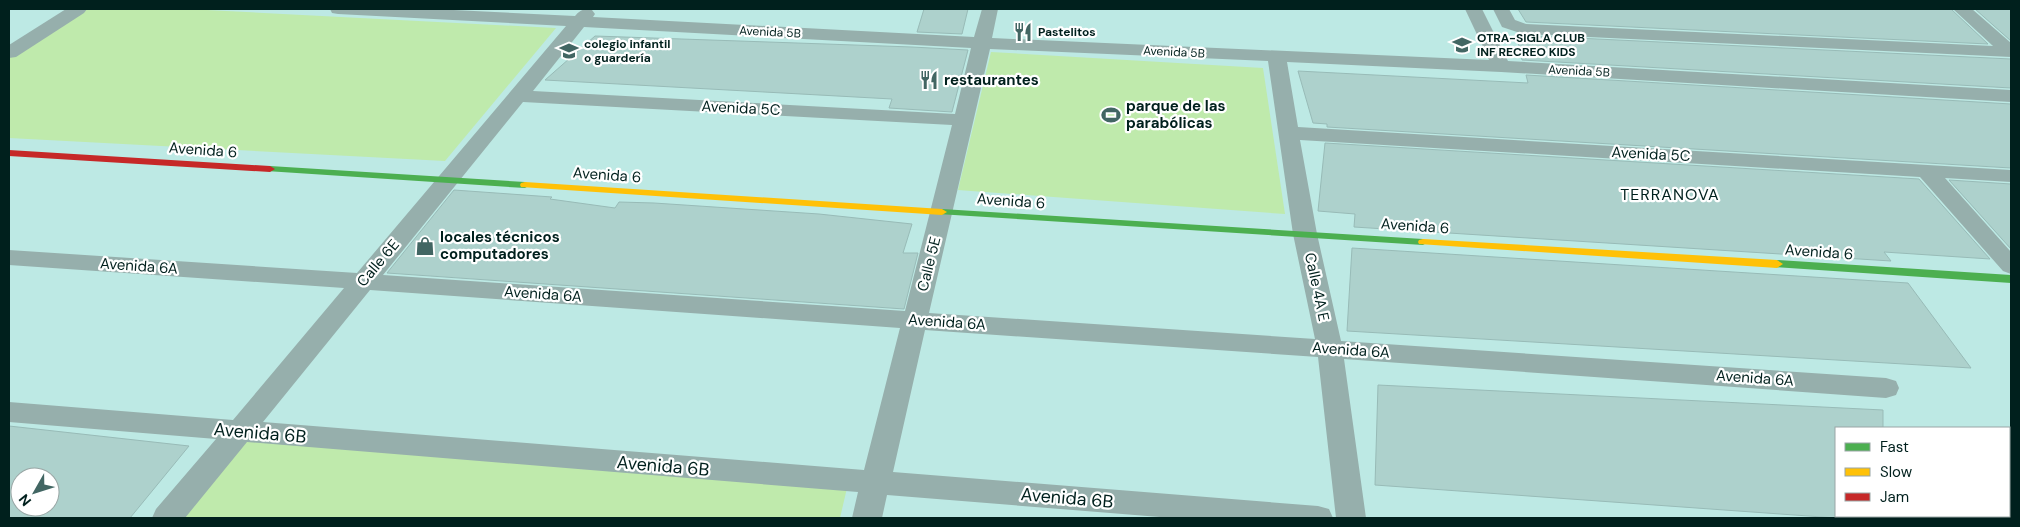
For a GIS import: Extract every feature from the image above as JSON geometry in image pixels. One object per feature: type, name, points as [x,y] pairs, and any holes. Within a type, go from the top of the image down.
[{"type":"street","points":[[9,52],[78,9]]},
{"type":"street","name":"Avenida 5B","points":[[338,9],[585,15],[982,43],[1501,66],[2011,96]]},
{"type":"street","name":"Calle 5E","points":[[867,518],[990,9]]},
{"type":"street","points":[[1474,9],[1501,66]]},
{"type":"street","points":[[1500,9],[1508,23],[1523,29],[2011,52]]},
{"type":"street","points":[[1962,9],[2011,52]]},
{"type":"street","name":"Calle 6E","points":[[167,518],[585,15]]},
{"type":"street","name":"Calle 4A E","points":[[1277,57],[1305,234],[1330,348],[1351,518]]},
{"type":"street","name":"Avenida 5C","points":[[518,96],[964,120]]},
{"type":"street","name":"Avenida 5C","points":[[1290,133],[2011,176]]},
{"type":"street","name":"Avenida 6","points":[[9,152],[2011,279]]},
{"type":"street","points":[[1926,171],[2011,266]]},
{"type":"street","name":"Avenida 6A","points":[[9,256],[1886,388]]},
{"type":"street","name":"Avenida 6B","points":[[9,412],[1318,518]]},
{"type":"green space","points":[[87,9],[187,9],[556,28],[445,161],[9,138],[9,58]]},
{"type":"green space","points":[[991,52],[1263,68],[1285,214],[958,190]]},
{"type":"green space","points":[[251,434],[847,488],[840,518],[184,518]]},
{"type":"building","points":[[924,9],[968,9],[962,34],[917,32]]},
{"type":"building","points":[[1518,9],[1951,9],[1988,44],[1526,22]]},
{"type":"building","points":[[1975,9],[2011,9],[2011,41]]},
{"type":"building","points":[[595,36],[968,50],[952,112],[889,108],[892,99],[545,80]]},
{"type":"building","points":[[1535,36],[2011,59],[2011,88],[1522,60],[1517,37],[1537,38]]},
{"type":"building","points":[[1298,71],[1528,83],[1526,75],[2011,104],[2011,168],[1327,127],[1327,124],[1313,123]]},
{"type":"building","points":[[1325,143],[1919,179],[1990,259],[1884,252],[1891,261],[1354,227],[1355,214],[1318,211]]},
{"type":"building","points":[[1949,180],[2011,184],[2011,249]]},
{"type":"building","points":[[454,190],[552,197],[550,199],[615,208],[619,202],[654,203],[819,214],[912,224],[903,253],[918,253],[904,309],[387,273]]},
{"type":"building","points":[[1352,248],[1908,283],[1971,368],[1347,331]]},
{"type":"building","points":[[1378,385],[1883,410],[1883,427],[1835,427],[1836,518],[1375,485]]},
{"type":"building","points":[[9,426],[189,446],[130,518],[9,518]]},
{"type":"traffic: fast","points":[[270,169],[525,185]]},
{"type":"traffic: fast","points":[[942,212],[1423,242]]},
{"type":"traffic: fast","points":[[1777,264],[2011,279]]},
{"type":"traffic: slow","points":[[525,185],[942,212]]},
{"type":"traffic: slow","points":[[1423,242],[1777,264]]},
{"type":"traffic: jam","points":[[9,153],[270,169]]},
{"type":"place","name":"Pastelitos","points":[[1023,32]]},
{"type":"place","name":"OTRA-SIGLA CLUB INF RECREO KIDS","points":[[1462,45]]},
{"type":"place","name":"colegio infantil o guardería","points":[[569,51]]},
{"type":"place","name":"restaurantes","points":[[929,80]]},
{"type":"place","name":"parque de las parabólicas","points":[[1111,115]]},
{"type":"place","name":"locales técnicos computadores","points":[[425,246]]},
{"type":"district","name":"TERRANOVA","points":[[1670,194]]}]
